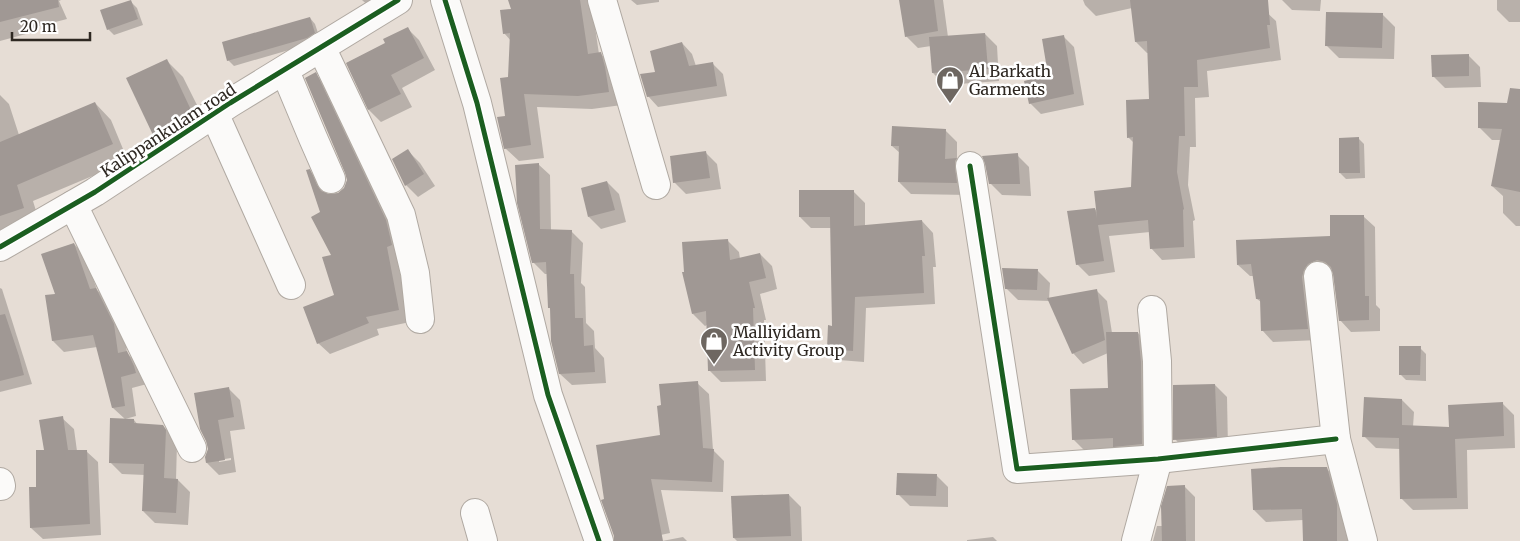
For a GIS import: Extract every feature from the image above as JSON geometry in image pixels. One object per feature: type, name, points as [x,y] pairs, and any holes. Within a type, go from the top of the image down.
[{"type":"street","name":"Kalippankulam road","points":[[0,246],[95,192],[214,113],[398,0]]},
{"type":"street","points":[[445,0],[477,103],[548,395],[599,541]]},
{"type":"street","points":[[602,0],[656,185]]},
{"type":"street","points":[[321,47],[401,216],[415,273],[420,319]]},
{"type":"street","points":[[285,71],[331,179]]},
{"type":"street","points":[[214,113],[291,285]]},
{"type":"street","points":[[970,166],[1017,469],[1158,459],[1336,439]]},
{"type":"street","points":[[73,205],[192,448]]},
{"type":"street","points":[[1318,276],[1336,439],[1363,541]]},
{"type":"street","points":[[1136,541],[1158,459],[1157,360],[1152,310]]},
{"type":"street","points":[[475,512],[483,541]]},
{"type":"building","points":[[0,0],[58,0],[59,7],[0,22]]},
{"type":"building","points":[[131,0],[138,19],[107,30],[100,10]]},
{"type":"building","points":[[508,0],[580,0],[588,54],[601,52],[609,92],[578,96],[524,94],[531,145],[504,149],[497,117],[505,116],[500,78],[508,77],[510,33],[503,34],[500,10],[511,9]]},
{"type":"building","points":[[899,0],[934,0],[938,31],[905,37]]},
{"type":"building","points":[[1130,0],[1268,0],[1270,25],[1267,25],[1270,48],[1197,60],[1198,87],[1184,87],[1185,136],[1179,136],[1177,172],[1184,209],[1184,247],[1150,249],[1148,220],[1098,225],[1104,261],[1076,265],[1067,211],[1095,208],[1097,218],[1094,191],[1131,187],[1133,137],[1127,138],[1126,100],[1149,99],[1147,41],[1135,42]]},
{"type":"building","points":[[1326,12],[1383,13],[1382,48],[1325,46]]},
{"type":"building","points":[[310,17],[315,33],[307,38],[227,61],[222,42]]},
{"type":"building","points":[[408,27],[424,58],[391,75],[401,94],[368,110],[346,63],[385,43],[383,39]]},
{"type":"building","points":[[985,33],[988,69],[932,73],[929,37]]},
{"type":"building","points":[[1064,35],[1074,94],[1029,104],[1024,81],[1048,75],[1042,39]]},
{"type":"building","points":[[682,42],[689,66],[713,62],[717,86],[647,97],[640,74],[655,72],[650,51]]},
{"type":"building","points":[[1469,54],[1469,76],[1432,77],[1431,55]]},
{"type":"building","points":[[167,59],[191,110],[153,135],[126,78]]},
{"type":"building","points":[[316,72],[386,220],[392,245],[387,247],[399,310],[366,317],[369,323],[317,344],[303,307],[334,295],[322,257],[331,255],[311,217],[320,212],[306,170],[310,169],[321,191],[329,194],[338,193],[344,188],[347,180],[305,78]]},
{"type":"building","points":[[1510,88],[1520,89],[1520,192],[1491,186],[1502,129],[1478,128],[1478,102],[1507,103]]},
{"type":"building","points":[[95,102],[113,144],[17,185],[24,208],[0,216],[0,142]]},
{"type":"building","points":[[892,126],[946,129],[945,159],[957,158],[955,168],[957,183],[898,182],[899,146],[891,146]]},
{"type":"building","points":[[1359,137],[1360,173],[1339,173],[1339,138]]},
{"type":"building","points":[[408,149],[424,174],[405,186],[392,159]]},
{"type":"building","points":[[706,151],[710,178],[673,183],[670,156]]},
{"type":"building","points":[[1018,153],[1020,184],[989,184],[982,156]]},
{"type":"building","points":[[539,163],[540,229],[572,230],[570,274],[574,274],[575,318],[583,318],[584,346],[593,345],[595,372],[559,374],[551,341],[546,262],[532,263],[517,203],[515,165]]},
{"type":"building","points":[[607,181],[615,210],[588,217],[581,188]]},
{"type":"building","points":[[799,190],[854,190],[854,226],[922,220],[925,256],[922,256],[924,293],[855,297],[853,351],[827,349],[828,325],[832,326],[830,217],[799,217]]},
{"type":"building","points":[[1330,215],[1364,215],[1365,296],[1369,296],[1369,320],[1339,321],[1331,267],[1325,262],[1317,260],[1308,264],[1302,277],[1308,329],[1261,331],[1260,299],[1256,299],[1251,264],[1237,265],[1236,240],[1330,236]]},
{"type":"building","points":[[728,239],[730,260],[760,253],[766,278],[749,282],[755,308],[753,308],[755,370],[708,371],[706,311],[692,314],[682,272],[684,272],[682,242]]},
{"type":"building","points":[[74,243],[90,289],[96,288],[114,324],[118,353],[127,351],[134,366],[136,373],[121,377],[125,406],[112,408],[93,335],[52,341],[45,295],[55,294],[41,254]]},
{"type":"building","points":[[1002,268],[1038,269],[1037,290],[1005,289]]},
{"type":"building","points":[[1097,289],[1105,340],[1072,354],[1047,298]]},
{"type":"building","points":[[5,314],[24,375],[0,381],[0,315]]},
{"type":"building","points":[[1106,332],[1138,332],[1141,362],[1142,444],[1113,447],[1113,438],[1072,440],[1070,389],[1108,388]]},
{"type":"building","points":[[1399,346],[1421,346],[1420,375],[1399,375]]},
{"type":"building","points":[[698,381],[703,448],[714,449],[712,482],[651,479],[663,541],[614,541],[614,536],[601,500],[604,499],[596,445],[660,435],[657,406],[661,405],[659,384]]},
{"type":"building","points":[[1215,384],[1217,437],[1173,440],[1173,385]]},
{"type":"building","points":[[229,387],[234,417],[218,420],[225,460],[206,463],[205,457],[208,449],[200,429],[194,393]]},
{"type":"building","points":[[1364,397],[1402,399],[1402,425],[1449,427],[1448,405],[1503,402],[1504,436],[1455,439],[1457,498],[1400,499],[1399,438],[1362,437]]},
{"type":"building","points":[[63,416],[68,450],[87,450],[90,524],[30,528],[29,487],[36,487],[36,450],[44,450],[39,420]]},
{"type":"building","points":[[110,418],[134,419],[134,423],[163,425],[166,430],[164,478],[178,479],[176,513],[142,511],[144,464],[109,463]]},
{"type":"building","points":[[1327,467],[1337,504],[1337,541],[1303,541],[1302,509],[1253,510],[1251,469]]},
{"type":"building","points":[[897,473],[937,474],[936,496],[896,495]]},
{"type":"building","points":[[1185,485],[1186,541],[1162,541],[1161,506],[1167,486]]},
{"type":"building","points":[[789,494],[791,536],[733,538],[731,496]]},
{"type":"cycle path","points":[[0,247],[95,192],[230,103],[398,0]]},
{"type":"cycle path","points":[[445,0],[477,103],[548,395],[599,541]]},
{"type":"cycle path","points":[[970,166],[1017,469],[1158,459],[1336,439]]},
{"type":"place","name":"Al Barkath Garments","points":[[950,104]]},
{"type":"place","name":"Malliyidam Activity Group","points":[[714,365]]}]
